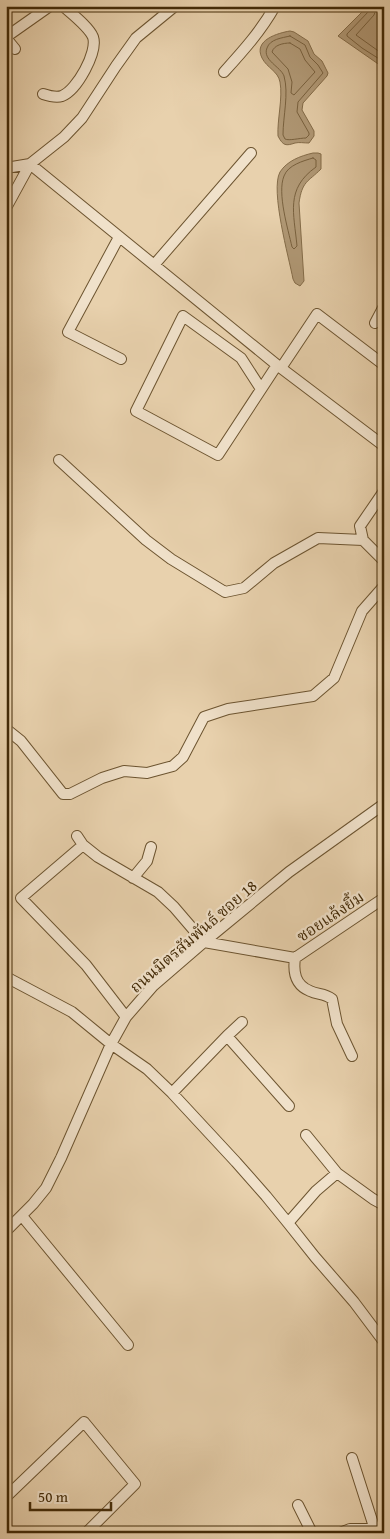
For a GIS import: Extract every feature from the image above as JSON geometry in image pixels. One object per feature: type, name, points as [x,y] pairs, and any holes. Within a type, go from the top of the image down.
[{"type":"street","points":[[15,50],[6,38],[50,6]]},
{"type":"street","points":[[43,94],[55,97],[67,93],[84,71],[92,53],[94,42],[92,35],[63,6]]},
{"type":"street","points":[[6,208],[30,164],[64,137],[82,118],[136,38],[175,6]]},
{"type":"street","points":[[224,72],[251,43],[267,22],[275,6]]},
{"type":"street","points":[[154,265],[252,153]]},
{"type":"street","points":[[6,168],[30,164],[279,367],[384,446]]},
{"type":"street","points":[[119,237],[68,332],[121,359]]},
{"type":"street","points":[[375,323],[384,306]]},
{"type":"street","points":[[261,389],[241,358],[183,316],[136,411],[218,456],[261,389],[318,314],[384,365]]},
{"type":"street","points":[[59,460],[146,540],[171,559],[225,592],[244,588],[274,563],[318,538],[363,540]]},
{"type":"street","points":[[384,492],[360,526],[363,540],[384,561]]},
{"type":"street","points":[[6,729],[20,741],[63,794],[70,794],[102,778],[124,771],[148,773],[173,766],[183,756],[204,717],[228,708],[313,696],[334,678],[362,610],[384,586]]},
{"type":"street","name":"ถนนมิตรสัมพันธ์ ซอย 18","points":[[6,1231],[34,1204],[50,1180],[111,1044],[126,1017],[153,986],[289,872],[384,804]]},
{"type":"street","points":[[126,1017],[86,965],[21,898],[80,841],[98,857],[158,892],[174,907],[204,942]]},
{"type":"street","points":[[132,878],[147,862],[151,847]]},
{"type":"street","name":"ซอยแล้งยิ้ม","points":[[204,942],[295,958],[382,902]]},
{"type":"street","points":[[295,958],[293,969],[298,982],[310,991],[325,994],[332,999],[337,1024],[352,1056]]},
{"type":"street","points":[[6,977],[72,1012],[111,1044],[147,1069],[172,1093],[236,1162],[288,1223],[354,1302],[384,1342]]},
{"type":"street","points":[[172,1093],[242,1022]]},
{"type":"street","points":[[227,1036],[290,1106]]},
{"type":"street","points":[[306,1135],[337,1173],[384,1205]]},
{"type":"street","points":[[288,1223],[316,1191],[337,1173]]},
{"type":"street","points":[[22,1216],[128,1345]]},
{"type":"street","points":[[6,1497],[84,1422],[135,1484],[86,1533]]},
{"type":"street","points":[[340,1533],[350,1529],[376,1531],[352,1458]]},
{"type":"street","points":[[298,1506],[312,1533]]},
{"type":"water","points":[[368,6],[384,6],[384,68],[338,36]]},
{"type":"water","points":[[290,31],[308,41],[314,54],[322,61],[328,73],[303,103],[302,110],[314,131],[314,136],[309,143],[287,145],[278,136],[281,95],[279,78],[264,61],[260,52],[261,46],[268,38]]},
{"type":"water","points":[[313,153],[321,154],[321,169],[306,183],[300,196],[304,281],[300,286],[293,279],[284,241],[277,193],[278,181],[280,172],[286,165],[299,157]]}]
